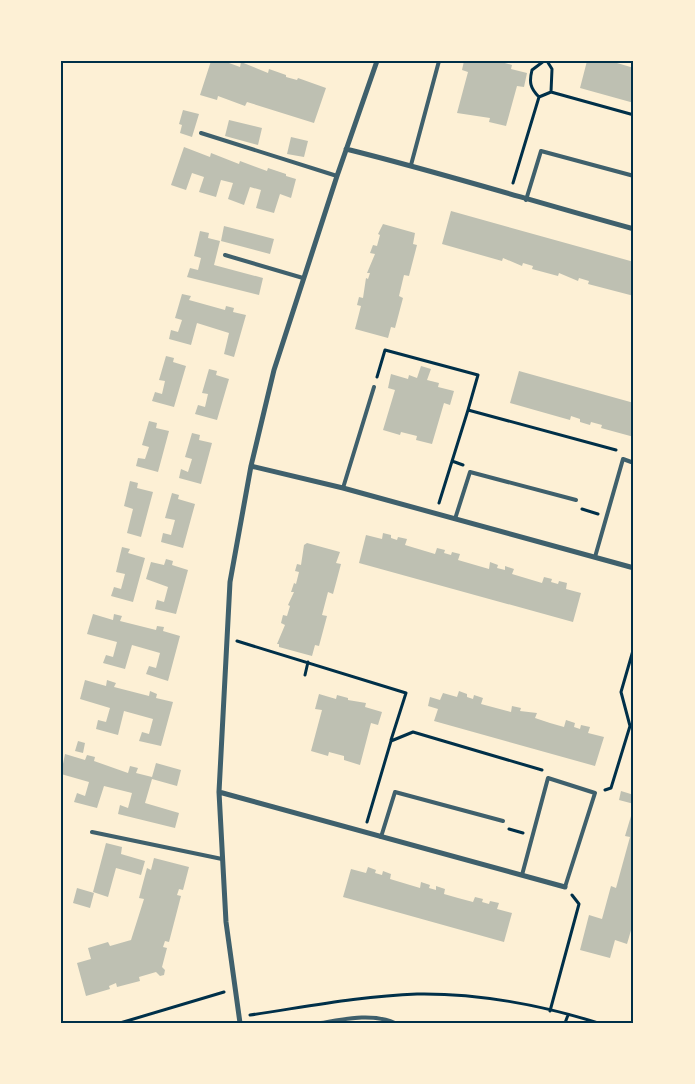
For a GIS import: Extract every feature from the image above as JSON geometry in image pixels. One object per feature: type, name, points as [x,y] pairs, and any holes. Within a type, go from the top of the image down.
[{"type":"street","points":[[240,1023],[226,922],[219,792],[230,582],[250,466],[274,370],[346,149],[377,61]]},
{"type":"street","points":[[346,149],[411,165],[510,196],[634,229]]},
{"type":"street","points":[[250,466],[343,488],[634,568]]},
{"type":"street","points":[[219,792],[565,887]]},
{"type":"lane","points":[[411,165],[439,61]]},
{"type":"lane","points":[[201,132],[337,176]]},
{"type":"lane","points":[[526,200],[540,151],[634,176]]},
{"type":"lane","points":[[225,255],[303,278]]},
{"type":"lane","points":[[343,488],[374,387]]},
{"type":"lane","points":[[595,557],[623,460],[634,462]]},
{"type":"lane","points":[[455,519],[470,472],[576,500]]},
{"type":"lane","points":[[522,875],[548,778],[595,793],[565,887]]},
{"type":"lane","points":[[381,837],[395,792],[503,821]]},
{"type":"lane","points":[[92,832],[222,859]]},
{"type":"lane","points":[[321,1023],[349,1018],[374,1018],[395,1023]]},
{"type":"path","points":[[539,97],[533,91],[529,81],[532,70],[546,61],[552,68],[551,92]]},
{"type":"path","points":[[539,97],[551,92],[634,115]]},
{"type":"path","points":[[510,196],[539,97]]},
{"type":"path","points":[[374,387],[386,350],[478,375],[435,513]]},
{"type":"path","points":[[468,410],[622,452],[623,460]]},
{"type":"path","points":[[227,638],[406,694],[364,832]]},
{"type":"path","points":[[595,793],[611,788],[630,726],[621,692],[634,647]]},
{"type":"path","points":[[306,675],[308,662]]},
{"type":"path","points":[[391,740],[413,732],[540,768],[548,778]]},
{"type":"path","points":[[550,1011],[579,904],[565,887]]},
{"type":"path","points":[[120,1023],[234,989]]},
{"type":"path","points":[[239,1016],[327,1003],[417,994],[463,996],[550,1011],[598,1023]]},
{"type":"path","points":[[565,1023],[568,1015]]},
{"type":"building","points":[[211,61],[230,61],[229,63],[240,67],[241,62],[268,73],[269,69],[286,75],[286,77],[297,80],[298,78],[326,88],[314,123],[247,102],[245,106],[218,96],[217,100],[200,95]]},
{"type":"building","points":[[464,61],[498,61],[512,65],[511,69],[527,73],[524,87],[517,86],[506,126],[489,122],[490,118],[457,113],[468,72],[462,70]]},
{"type":"building","points":[[587,61],[610,61],[634,68],[634,103],[580,88]]},
{"type":"building","points":[[183,110],[199,114],[192,137],[180,133],[182,125],[179,124]]},
{"type":"building","points":[[229,120],[262,128],[258,145],[225,136]]},
{"type":"building","points":[[291,137],[308,141],[304,157],[287,154]]},
{"type":"building","points":[[184,147],[210,157],[211,153],[239,164],[240,161],[267,171],[268,168],[286,174],[286,176],[296,179],[291,198],[280,194],[274,213],[256,208],[261,190],[250,187],[244,205],[228,199],[233,183],[221,180],[216,197],[199,192],[204,177],[192,173],[186,190],[171,185]]},
{"type":"building","points":[[451,211],[634,262],[634,296],[588,284],[589,281],[579,278],[578,281],[559,273],[558,276],[532,269],[533,266],[523,263],[522,266],[503,258],[502,261],[442,244]]},
{"type":"building","points":[[383,224],[415,233],[413,244],[417,245],[409,276],[404,275],[399,296],[403,298],[395,328],[391,327],[388,338],[355,329],[361,306],[357,305],[359,297],[363,298],[366,278],[368,279],[370,273],[367,273],[375,254],[370,253],[373,245],[377,246],[380,235],[378,234]]},
{"type":"building","points":[[224,226],[274,239],[270,254],[221,241]]},
{"type":"building","points":[[200,231],[209,233],[208,238],[220,241],[214,265],[263,278],[259,295],[187,277],[190,268],[198,270],[201,258],[194,256]]},
{"type":"building","points":[[182,294],[191,296],[189,300],[225,310],[226,306],[234,308],[233,312],[246,315],[234,357],[224,354],[229,333],[197,323],[191,345],[169,339],[171,330],[178,332],[182,320],[175,318]]},
{"type":"building","points":[[166,356],[174,358],[173,362],[186,366],[174,407],[152,401],[155,392],[162,394],[165,381],[159,380]]},
{"type":"building","points":[[421,366],[431,369],[427,380],[439,383],[438,387],[454,391],[450,405],[444,403],[432,444],[416,440],[417,436],[401,432],[400,435],[383,430],[395,390],[388,388],[391,374],[408,379],[409,375],[417,378]]},
{"type":"building","points":[[209,369],[217,371],[216,375],[229,379],[217,420],[195,414],[198,405],[205,407],[208,394],[202,393]]},
{"type":"building","points":[[519,371],[634,403],[634,437],[601,428],[602,425],[591,422],[590,425],[580,422],[580,419],[571,416],[570,420],[510,403]]},
{"type":"building","points":[[149,421],[157,423],[156,428],[169,431],[158,472],[136,466],[138,458],[145,459],[149,447],[142,445]]},
{"type":"building","points":[[192,433],[200,435],[199,440],[212,443],[201,484],[179,478],[181,469],[188,472],[192,459],[185,457]]},
{"type":"building","points":[[130,481],[138,483],[137,488],[153,492],[141,537],[127,533],[133,509],[124,506]]},
{"type":"building","points":[[172,493],[179,495],[178,499],[195,504],[183,548],[161,542],[163,533],[171,535],[175,520],[165,518]]},
{"type":"building","points":[[383,533],[391,535],[391,538],[397,540],[398,537],[407,539],[405,545],[435,554],[437,548],[445,550],[444,553],[451,555],[452,552],[460,554],[458,560],[489,569],[490,562],[498,565],[497,568],[505,570],[505,566],[514,569],[512,574],[542,583],[544,577],[552,579],[551,582],[558,584],[559,581],[567,583],[566,589],[581,593],[573,622],[359,563],[366,535],[382,539]]},
{"type":"building","points":[[307,543],[340,552],[336,563],[341,564],[333,594],[328,592],[322,615],[327,616],[319,646],[315,645],[312,656],[279,647],[279,644],[277,644],[285,625],[281,623],[283,615],[287,616],[290,606],[288,605],[294,592],[291,592],[294,583],[296,584],[299,572],[295,571],[297,564],[301,565],[304,545]]},
{"type":"building","points":[[122,547],[130,549],[128,553],[145,558],[133,602],[111,596],[114,587],[121,589],[125,574],[116,572]]},
{"type":"building","points":[[166,559],[173,561],[172,565],[188,570],[176,614],[155,609],[157,600],[164,602],[168,587],[146,579],[151,562],[164,565]]},
{"type":"building","points":[[93,614],[113,620],[114,614],[122,616],[120,621],[156,630],[157,626],[164,627],[163,631],[180,636],[168,681],[146,674],[149,666],[156,668],[160,653],[132,645],[125,669],[103,663],[106,655],[113,657],[117,642],[87,634]]},
{"type":"building","points":[[85,680],[106,686],[107,680],[116,683],[114,687],[149,696],[150,691],[157,694],[156,698],[173,702],[161,746],[139,741],[142,732],[149,734],[153,719],[124,711],[118,735],[96,729],[98,720],[106,722],[110,708],[80,699]]},
{"type":"building","points":[[459,691],[473,699],[474,695],[483,698],[481,704],[511,712],[512,706],[521,708],[520,711],[537,713],[535,718],[564,727],[566,720],[575,723],[574,727],[580,729],[581,725],[590,727],[588,733],[604,737],[595,766],[434,721],[438,709],[428,706],[430,697],[440,700],[443,693],[457,697]]},
{"type":"building","points":[[319,694],[336,699],[337,695],[348,698],[348,700],[366,703],[365,707],[382,712],[378,725],[371,723],[360,765],[344,760],[344,756],[329,752],[328,756],[311,751],[322,710],[315,709]]},
{"type":"building","points":[[78,741],[85,743],[83,753],[75,751]]},
{"type":"building","points":[[65,754],[85,760],[87,755],[95,757],[94,761],[128,773],[130,766],[138,768],[136,773],[152,777],[156,763],[181,770],[177,786],[152,779],[145,803],[179,813],[175,828],[118,814],[120,805],[128,808],[132,793],[104,786],[97,808],[74,802],[77,793],[85,796],[89,782],[61,774]]},
{"type":"building","points":[[621,791],[634,795],[634,804],[619,800]]},
{"type":"building","points":[[634,806],[634,920],[627,944],[615,940],[610,958],[580,950],[589,915],[602,919],[611,886],[616,888],[630,837],[625,836]]},
{"type":"building","points":[[106,843],[122,847],[121,854],[145,861],[141,875],[116,868],[108,897],[93,892]]},
{"type":"building","points":[[154,858],[189,867],[183,890],[179,889],[177,895],[181,896],[169,942],[165,941],[163,947],[167,948],[162,967],[165,970],[164,975],[160,976],[156,972],[139,977],[140,981],[117,987],[116,983],[109,986],[110,989],[86,996],[77,963],[91,959],[88,948],[108,942],[110,946],[131,940],[144,899],[139,898],[147,868],[151,870]]},
{"type":"building","points":[[368,867],[376,870],[375,873],[382,875],[383,871],[391,874],[390,879],[420,888],[421,882],[430,885],[429,888],[436,890],[436,886],[445,889],[444,894],[458,898],[473,902],[475,897],[483,899],[482,902],[489,904],[490,901],[499,903],[497,909],[512,913],[504,942],[343,897],[351,869],[366,873]]},
{"type":"building","points":[[77,888],[94,893],[90,908],[73,903]]}]
